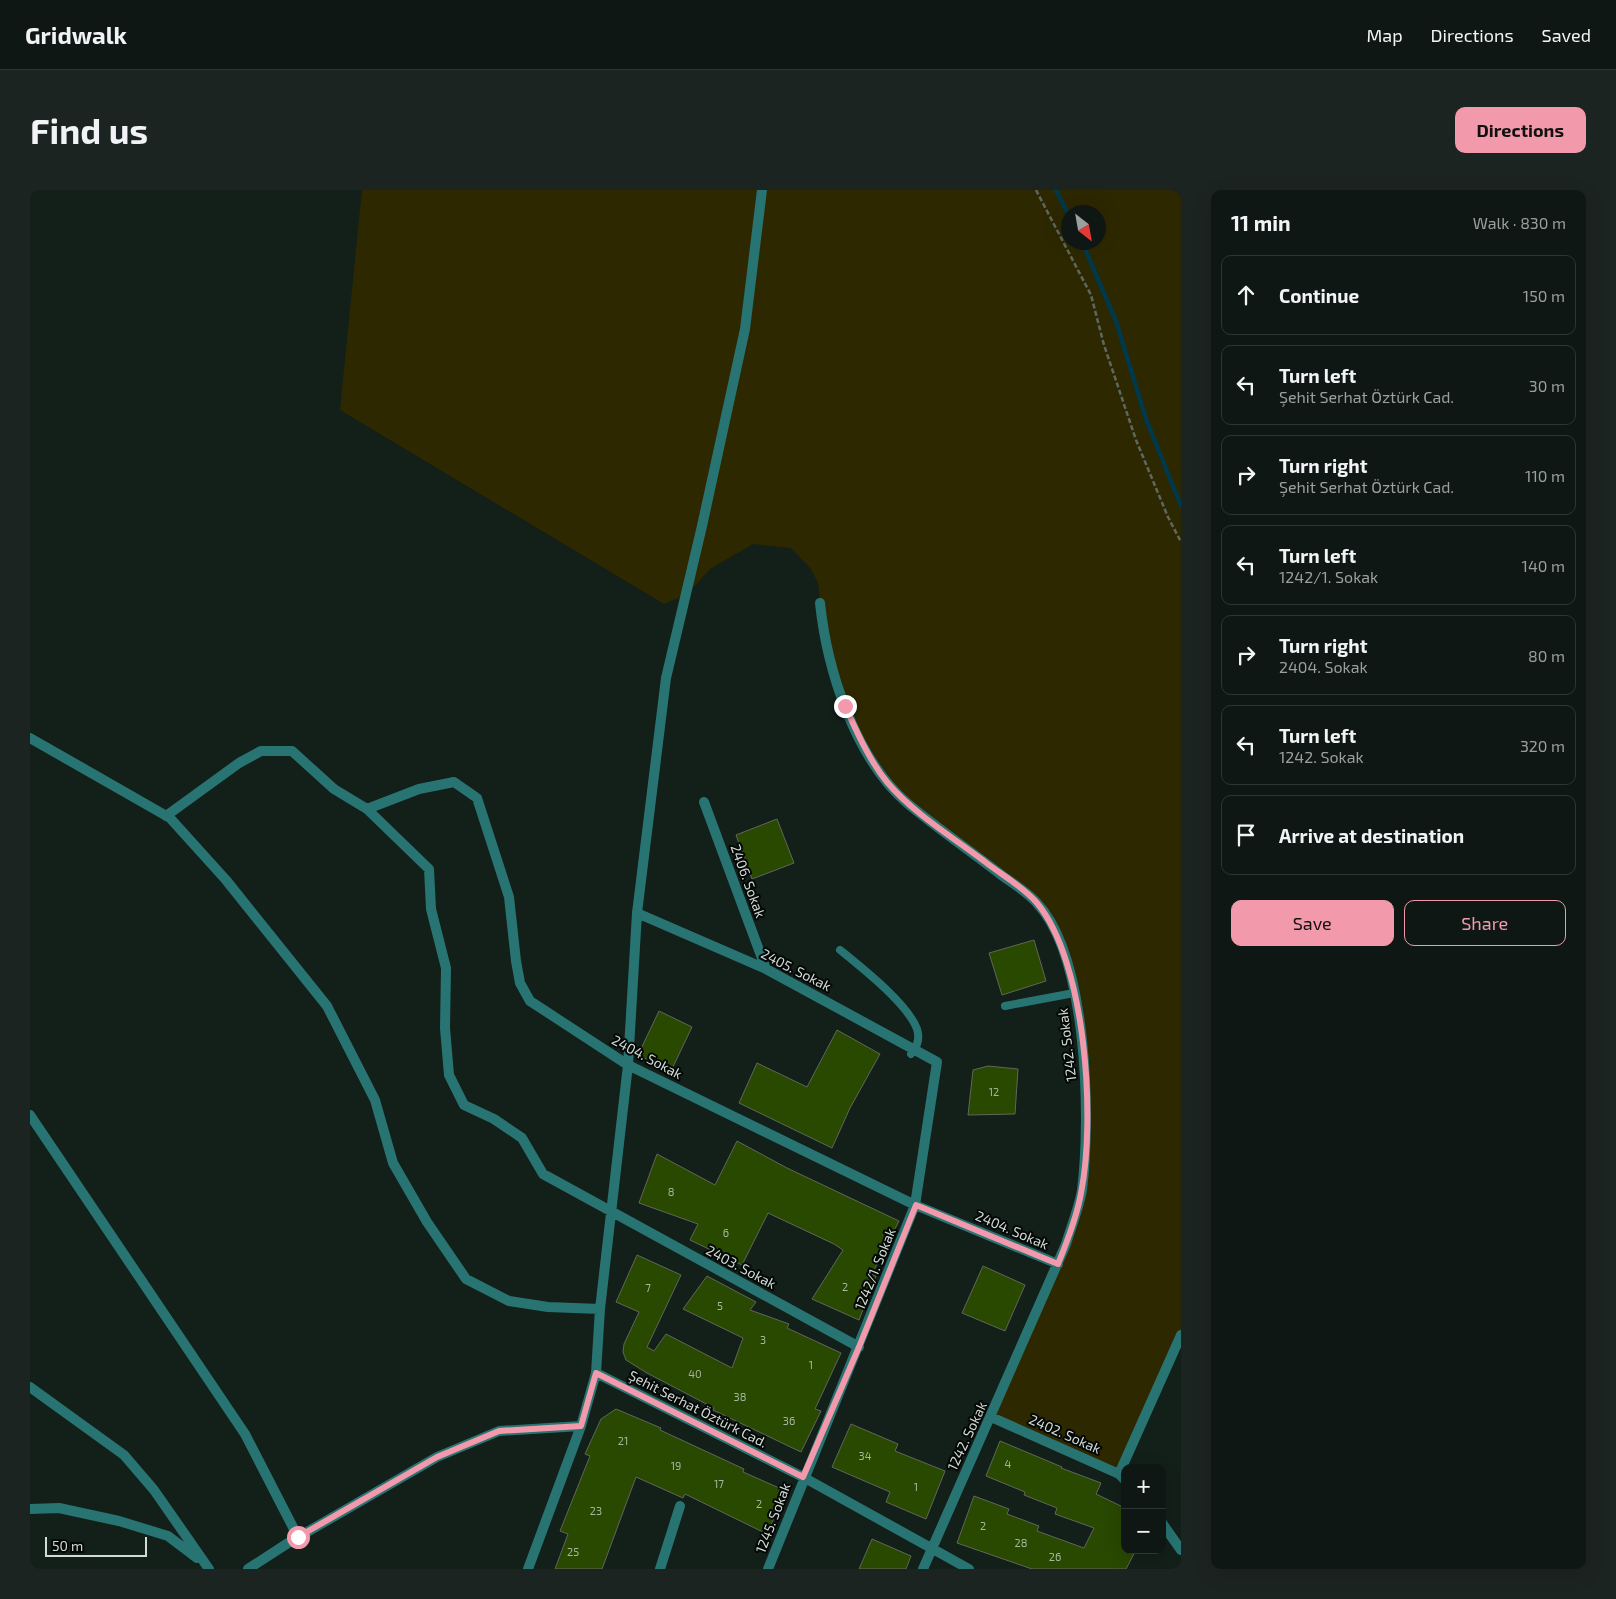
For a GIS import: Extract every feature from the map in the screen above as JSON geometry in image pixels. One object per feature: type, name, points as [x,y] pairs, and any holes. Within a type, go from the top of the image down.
[{"type":"street","points":[[528,1569],[581,1426],[596,1373],[600,1309],[610,1212],[628,1065],[637,913],[666,678],[702,526],[745,329],[762,190]]},
{"type":"street","name":"1242. Sokak","points":[[820,603],[829,660],[845,706],[860,740],[886,781],[907,802],[1036,902],[1053,928],[1066,958],[1074,993],[1083,1051],[1087,1105],[1086,1142],[1081,1193],[1058,1264],[992,1417],[931,1547],[923,1569]]},
{"type":"street","points":[[30,738],[166,816],[226,880],[327,1006],[375,1100],[393,1163],[427,1222],[466,1279],[509,1301],[548,1307],[600,1309]]},
{"type":"street","name":"2403. Sokak","points":[[166,816],[239,763],[261,751],[292,751],[334,789],[367,809],[429,870],[431,909],[446,968],[445,1028],[449,1075],[464,1105],[494,1119],[522,1138],[543,1174],[859,1347]]},
{"type":"street","name":"2404. Sokak","points":[[367,809],[419,789],[454,782],[477,798],[509,897],[520,983],[530,1001],[628,1065],[916,1205],[1058,1264]]},
{"type":"street","name":"2406. Sokak","points":[[704,802],[766,969]]},
{"type":"street","name":"2405. Sokak","points":[[637,913],[766,969],[938,1062]]},
{"type":"street","name":"1242/1. Sokak","points":[[803,1477],[859,1347],[916,1205],[938,1062]]},
{"type":"street","points":[[30,1115],[244,1434],[298,1537]]},
{"type":"street","points":[[1127,1464],[1181,1336]]},
{"type":"street","name":"Şehit Serhat Öztürk Cad.","points":[[596,1373],[803,1477],[969,1569]]},
{"type":"street","points":[[30,1388],[124,1456],[154,1490],[207,1567]]},
{"type":"street","name":"2402. Sokak","points":[[992,1417],[1121,1477]]},
{"type":"street","points":[[248,1569],[298,1537],[437,1457],[499,1431],[581,1426]]},
{"type":"street","name":"1245. Sokak","points":[[768,1569],[803,1477]]},
{"type":"street","points":[[660,1569],[680,1506]]},
{"type":"street","points":[[30,1509],[59,1508],[119,1521],[168,1536],[207,1567]]},
{"type":"street","points":[[1166,1529],[1181,1550]]},
{"type":"lane","points":[[840,950],[872,976],[910,1017],[918,1035],[916,1045],[911,1054]]},
{"type":"lane","points":[[1005,1006],[1074,993]]},
{"type":"path","points":[[1036,190],[1091,295],[1104,346],[1136,440],[1168,517],[1181,542]]},
{"type":"shaded area","points":[[362,190],[1181,190],[1181,1335],[1123,1464],[1121,1464],[1119,1474],[991,1417],[1081,1193],[1087,1105],[1066,958],[1036,902],[907,802],[860,740],[823,631],[818,583],[811,569],[791,548],[753,544],[710,569],[686,595],[664,604],[340,410]]},
{"type":"building","points":[[777,819],[794,863],[752,879],[736,835]]},
{"type":"building","points":[[1034,940],[1046,981],[1002,995],[989,953]]},
{"type":"building","points":[[659,1011],[692,1027],[671,1071],[638,1055]]},
{"type":"building","points":[[837,1030],[880,1054],[850,1108],[832,1148],[739,1103],[757,1063],[807,1087]]},
{"type":"building","points":[[988,1066],[1018,1069],[1015,1114],[968,1115],[973,1070]]},
{"type":"building","points":[[737,1141],[787,1168],[899,1221],[872,1274],[876,1276],[859,1320],[812,1299],[843,1250],[834,1244],[768,1213],[742,1265],[690,1240],[698,1224],[639,1203],[657,1154],[715,1185]]},
{"type":"building","points":[[637,1255],[681,1275],[647,1347],[654,1351],[666,1334],[732,1368],[743,1338],[683,1309],[707,1276],[756,1302],[750,1310],[789,1324],[787,1328],[841,1353],[815,1409],[821,1411],[801,1452],[713,1410],[714,1408],[626,1360],[623,1352],[624,1344],[639,1312],[616,1302]]},
{"type":"building","points":[[983,1266],[1025,1285],[1005,1331],[962,1313]]},
{"type":"building","points":[[616,1409],[661,1428],[660,1430],[744,1469],[743,1472],[786,1491],[767,1534],[685,1494],[683,1498],[636,1477],[602,1569],[555,1569],[568,1534],[560,1531],[590,1456],[585,1454],[601,1419]]},
{"type":"building","points":[[851,1424],[898,1444],[895,1451],[945,1471],[926,1519],[886,1502],[890,1492],[832,1467]]},
{"type":"building","points":[[1000,1441],[1061,1468],[1101,1483],[1096,1494],[1121,1506],[1121,1554],[1134,1554],[1126,1569],[1032,1569],[957,1543],[974,1496],[1009,1509],[1007,1514],[1039,1526],[1037,1531],[1084,1548],[1094,1528],[1055,1514],[1057,1508],[1024,1495],[1025,1492],[986,1476]]},
{"type":"building","points":[[872,1539],[911,1556],[906,1569],[859,1569]]},
{"type":"waterway","points":[[1056,190],[1064,205]]},
{"type":"waterway","points":[[1085,250],[1116,321],[1146,419],[1181,506]]},
{"type":"route","points":[[298,1537],[437,1457],[499,1431],[538,1427],[581,1426],[596,1373],[803,1477],[859,1347],[916,1205],[1058,1264],[1081,1193],[1086,1142],[1087,1105],[1083,1051],[1074,993],[1066,958],[1053,928],[1036,902],[907,802],[886,781],[860,740],[845,706]]}]
